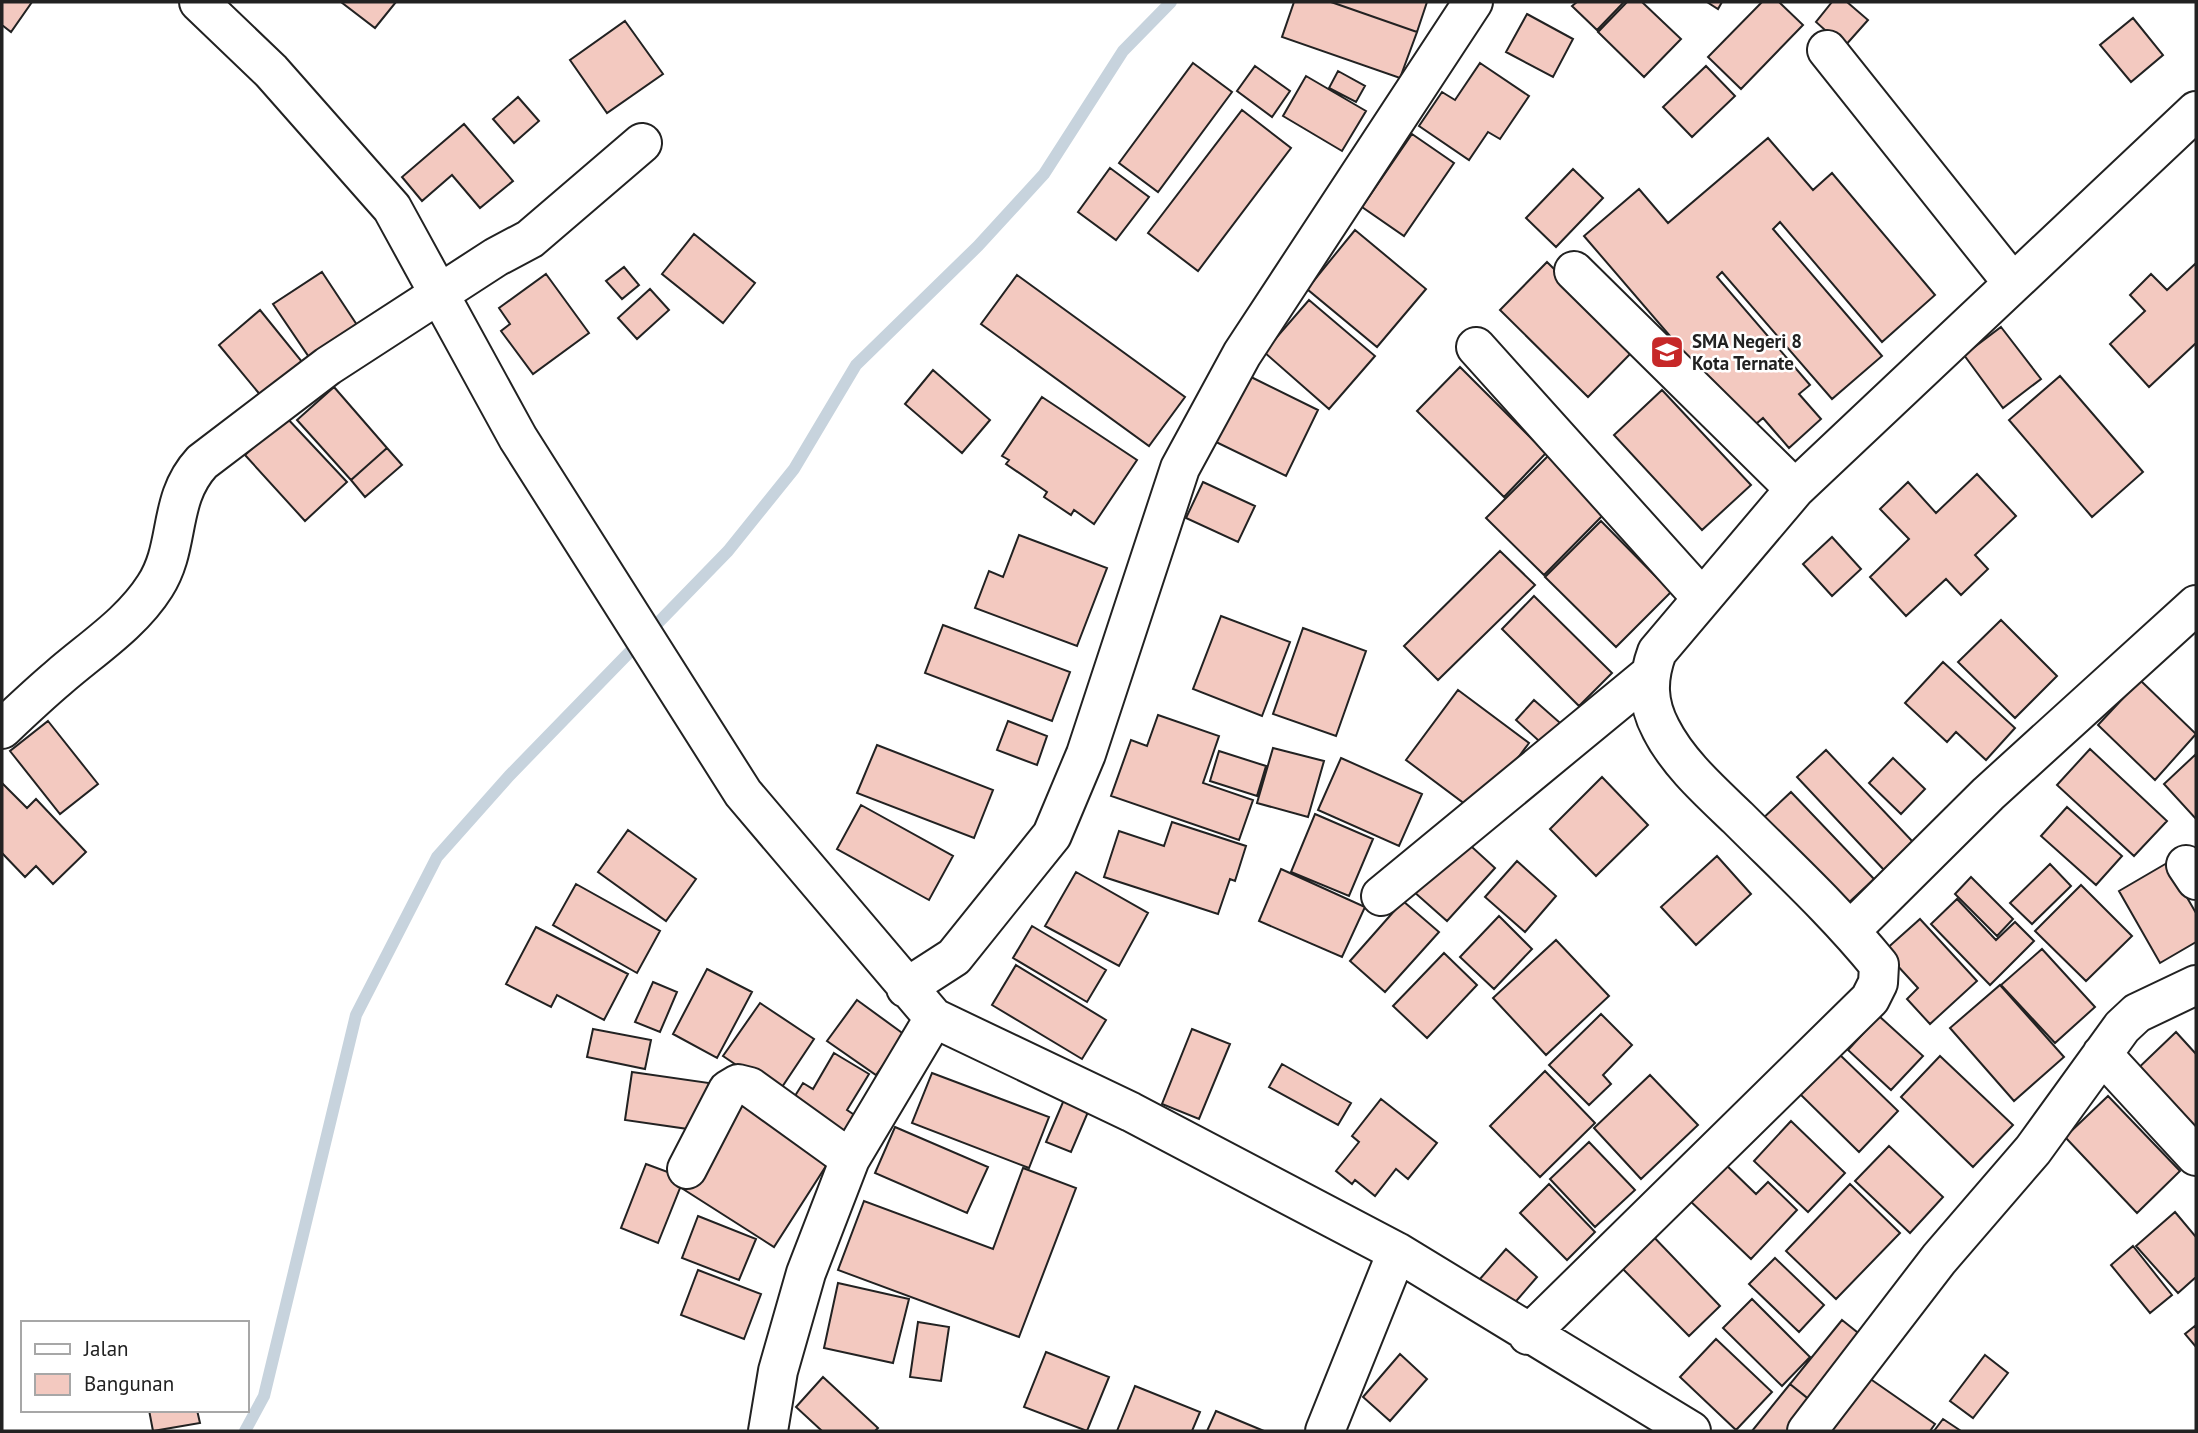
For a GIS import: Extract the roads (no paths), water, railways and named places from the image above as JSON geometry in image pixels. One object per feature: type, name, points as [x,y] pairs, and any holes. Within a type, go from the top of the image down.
[{"type":"street","points":[[199,2],[271,71],[344,149],[392,208],[518,438],[743,793],[764,821],[856,924],[906,988],[934,1018],[1131,1112],[1396,1252],[1528,1335],[1691,1431]]},
{"type":"street","points":[[906,988],[954,957],[1052,835],[1086,754],[1180,468],[1242,354],[1473,2]]},
{"type":"street","points":[[1827,50],[2012,282]]},
{"type":"street","points":[[1381,896],[1648,676],[1657,652],[1795,489],[2196,111]]},
{"type":"street","points":[[2,729],[91,652],[137,608],[156,584],[167,558],[177,506],[188,477],[202,462],[284,397],[551,224],[642,143]]},
{"type":"street","points":[[1574,271],[1795,489]]},
{"type":"street","points":[[1476,347],[1701,597]]},
{"type":"street","points":[[1851,930],[1988,794],[2196,605]]},
{"type":"street","points":[[1528,1335],[1870,999],[1878,983],[1879,965],[1851,930],[1723,804],[1676,751],[1657,718],[1648,676]]},
{"type":"street","points":[[1807,1431],[1938,1259],[2033,1150],[2102,1054],[2137,1013],[2196,985]]},
{"type":"street","points":[[768,1431],[778,1371],[806,1273],[850,1159],[934,1018]]},
{"type":"street","points":[[2102,1054],[2196,1156]]},
{"type":"street","points":[[687,1168],[728,1090],[738,1084],[750,1087],[850,1159]]},
{"type":"street","points":[[1325,1431],[1396,1252]]},
{"type":"waterway","points":[[245,1431],[264,1396],[356,1015],[437,857],[509,776],[728,551],[794,469],[856,365],[978,246],[1044,174],[1123,51],[1171,2]]},
{"type":"place","name":"SMA Negeri 8 Kota Ternate","points":[[1667,352]]}]
